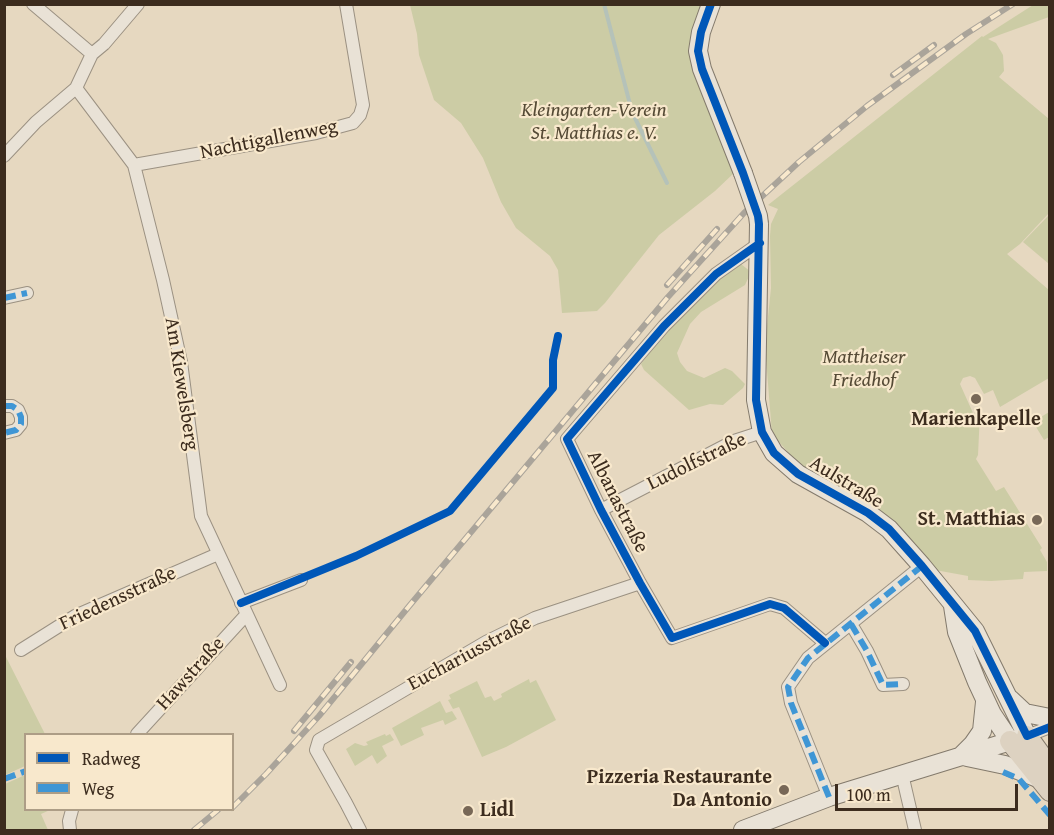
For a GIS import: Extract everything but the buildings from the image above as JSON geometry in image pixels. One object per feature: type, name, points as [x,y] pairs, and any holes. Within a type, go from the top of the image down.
[{"type":"main road","points":[[1018,739],[1046,779]]},
{"type":"street","points":[[33,4],[92,54]]},
{"type":"street","points":[[4,156],[36,122],[76,88],[92,54],[104,44],[138,4]]},
{"type":"street","name":"Nachtigallenweg","points":[[134,165],[316,133],[354,123],[360,116],[363,105],[346,4]]},
{"type":"street","name":"Aulstraße","points":[[711,4],[701,32],[698,51],[702,69],[743,173],[759,224],[756,400],[762,432],[774,453],[798,474],[868,513],[889,529],[922,566],[975,631],[1005,695],[1018,739]]},
{"type":"street","name":"Am Kiewelsberg","points":[[76,88],[134,165],[181,362],[201,516],[280,685]]},
{"type":"street","name":"Albanastraße","points":[[760,243],[716,274],[664,326],[567,439],[601,510],[672,638],[770,604],[784,608],[825,643]]},
{"type":"street","points":[[4,298],[27,293]]},
{"type":"street","points":[[4,406],[12,406],[18,410],[21,417],[21,424],[16,430],[4,433]]},
{"type":"street","name":"Ludolfstraße","points":[[601,510],[734,441],[762,432]]},
{"type":"street","name":"Friedensstraße","points":[[21,650],[75,616],[218,554]]},
{"type":"street","points":[[829,797],[790,703],[788,687],[808,658],[922,566]]},
{"type":"street","points":[[241,603],[301,580]]},
{"type":"street","name":"Euchariusstraße","points":[[360,831],[316,750],[319,740],[486,642],[535,618],[640,583]]},
{"type":"street","name":"Aulstraße","points":[[953,606],[957,632],[985,700],[992,714],[1018,739]]},
{"type":"street","name":"Hawstraße","points":[[139,733],[246,615]]},
{"type":"street","points":[[850,624],[867,651],[883,685],[903,684]]},
{"type":"street","points":[[1005,695],[1025,713],[1050,718]]},
{"type":"street","points":[[962,755],[974,744],[982,731],[985,700]]},
{"type":"street","points":[[743,831],[829,797],[1050,727]]},
{"type":"street","points":[[962,755],[1005,765],[1046,779]]},
{"type":"street","points":[[902,774],[915,831]]},
{"type":"street","points":[[70,831],[69,821],[72,811]]},
{"type":"green space","name":"Kleingarten-Verein St. Matthias e. V.","points":[[410,5],[701,5],[695,22],[693,40],[734,173],[659,235],[597,311],[562,313],[558,270],[550,256],[516,228],[501,202],[483,158],[461,123],[434,100],[419,55]]},
{"type":"green space","name":"Mattheiser Friedhof","points":[[1033,5],[1049,5],[1049,17],[988,39],[996,43],[1003,55],[1004,71],[999,77],[1049,119],[1049,213],[1020,244],[1007,254],[1049,290],[1049,378],[1000,407],[993,390],[984,394],[975,378],[970,376],[963,378],[960,384],[973,413],[980,413],[976,459],[996,491],[1004,487],[1042,548],[1040,550],[1047,562],[1047,571],[1024,572],[1023,579],[968,580],[968,576],[935,570],[828,483],[795,460],[772,434],[765,346],[771,288],[771,224],[778,209],[768,205],[982,36]]},
{"type":"green space","points":[[1049,215],[1049,264],[1023,242]]},
{"type":"green space","points":[[741,264],[751,272],[745,285],[701,312],[690,324],[677,353],[687,371],[704,378],[725,368],[732,371],[745,384],[723,405],[710,404],[689,410],[644,370],[641,364],[658,341],[668,332],[672,323],[734,265]]},
{"type":"green space","points":[[1049,412],[1049,437],[1044,440],[1033,422]]},
{"type":"green space","points":[[5,655],[44,733],[24,733],[24,766],[5,775]]},
{"type":"green space","points":[[529,679],[530,683],[536,680],[556,720],[482,757],[459,707],[453,709],[448,700],[451,699],[449,695],[477,681],[485,698],[491,696],[494,701],[502,697],[501,694]]},
{"type":"green space","points":[[440,701],[446,713],[452,711],[457,719],[445,725],[443,720],[421,728],[424,735],[401,746],[392,728]]},
{"type":"green space","points":[[385,734],[386,736],[390,734],[394,740],[382,746],[387,756],[377,764],[372,755],[355,766],[346,749],[355,743],[368,745],[366,742]]},
{"type":"green space","points":[[24,775],[24,811],[48,811],[41,814],[48,830],[5,830],[5,784]]},
{"type":"waterway","points":[[604,4],[632,112],[667,183]]},
{"type":"railway","points":[[234,806],[319,716],[668,297],[744,213],[799,162],[867,106],[966,34],[1013,4]]},
{"type":"railway","points":[[893,75],[934,45]]},
{"type":"railway","points":[[667,285],[717,229]]},
{"type":"railway","points":[[294,731],[351,662]]},
{"type":"railway","points":[[194,830],[217,811]]},
{"type":"marked path","points":[[4,298],[27,293]]},
{"type":"marked path","points":[[4,406],[12,406],[18,410],[21,417],[21,424],[16,430],[4,433]]},
{"type":"marked path","points":[[829,797],[791,703],[788,687],[808,658],[922,566]]},
{"type":"marked path","points":[[851,624],[883,685],[903,684]]},
{"type":"marked path","points":[[4,779],[24,772]]},
{"type":"marked path","points":[[1003,772],[1019,779],[1050,815]]},
{"type":"cycle path","points":[[711,4],[701,32],[698,51],[702,69],[743,173],[759,224],[756,400],[762,432],[774,453],[798,474],[868,513],[889,529],[975,631],[1027,736],[1050,727]]},
{"type":"cycle path","points":[[760,243],[716,274],[664,326],[567,439],[601,510],[672,638],[770,604],[784,608],[825,643]]},
{"type":"cycle path","points":[[241,603],[356,556],[450,511],[553,388],[553,360],[558,336]]},
{"type":"place","name":"Marienkapelle","points":[[976,399]]},
{"type":"place","name":"St. Matthias","points":[[1037,520]]},
{"type":"place","name":"Pizzeria Restaurante Da Antonio","points":[[784,790]]},
{"type":"place","name":"Lidl","points":[[468,811]]}]
